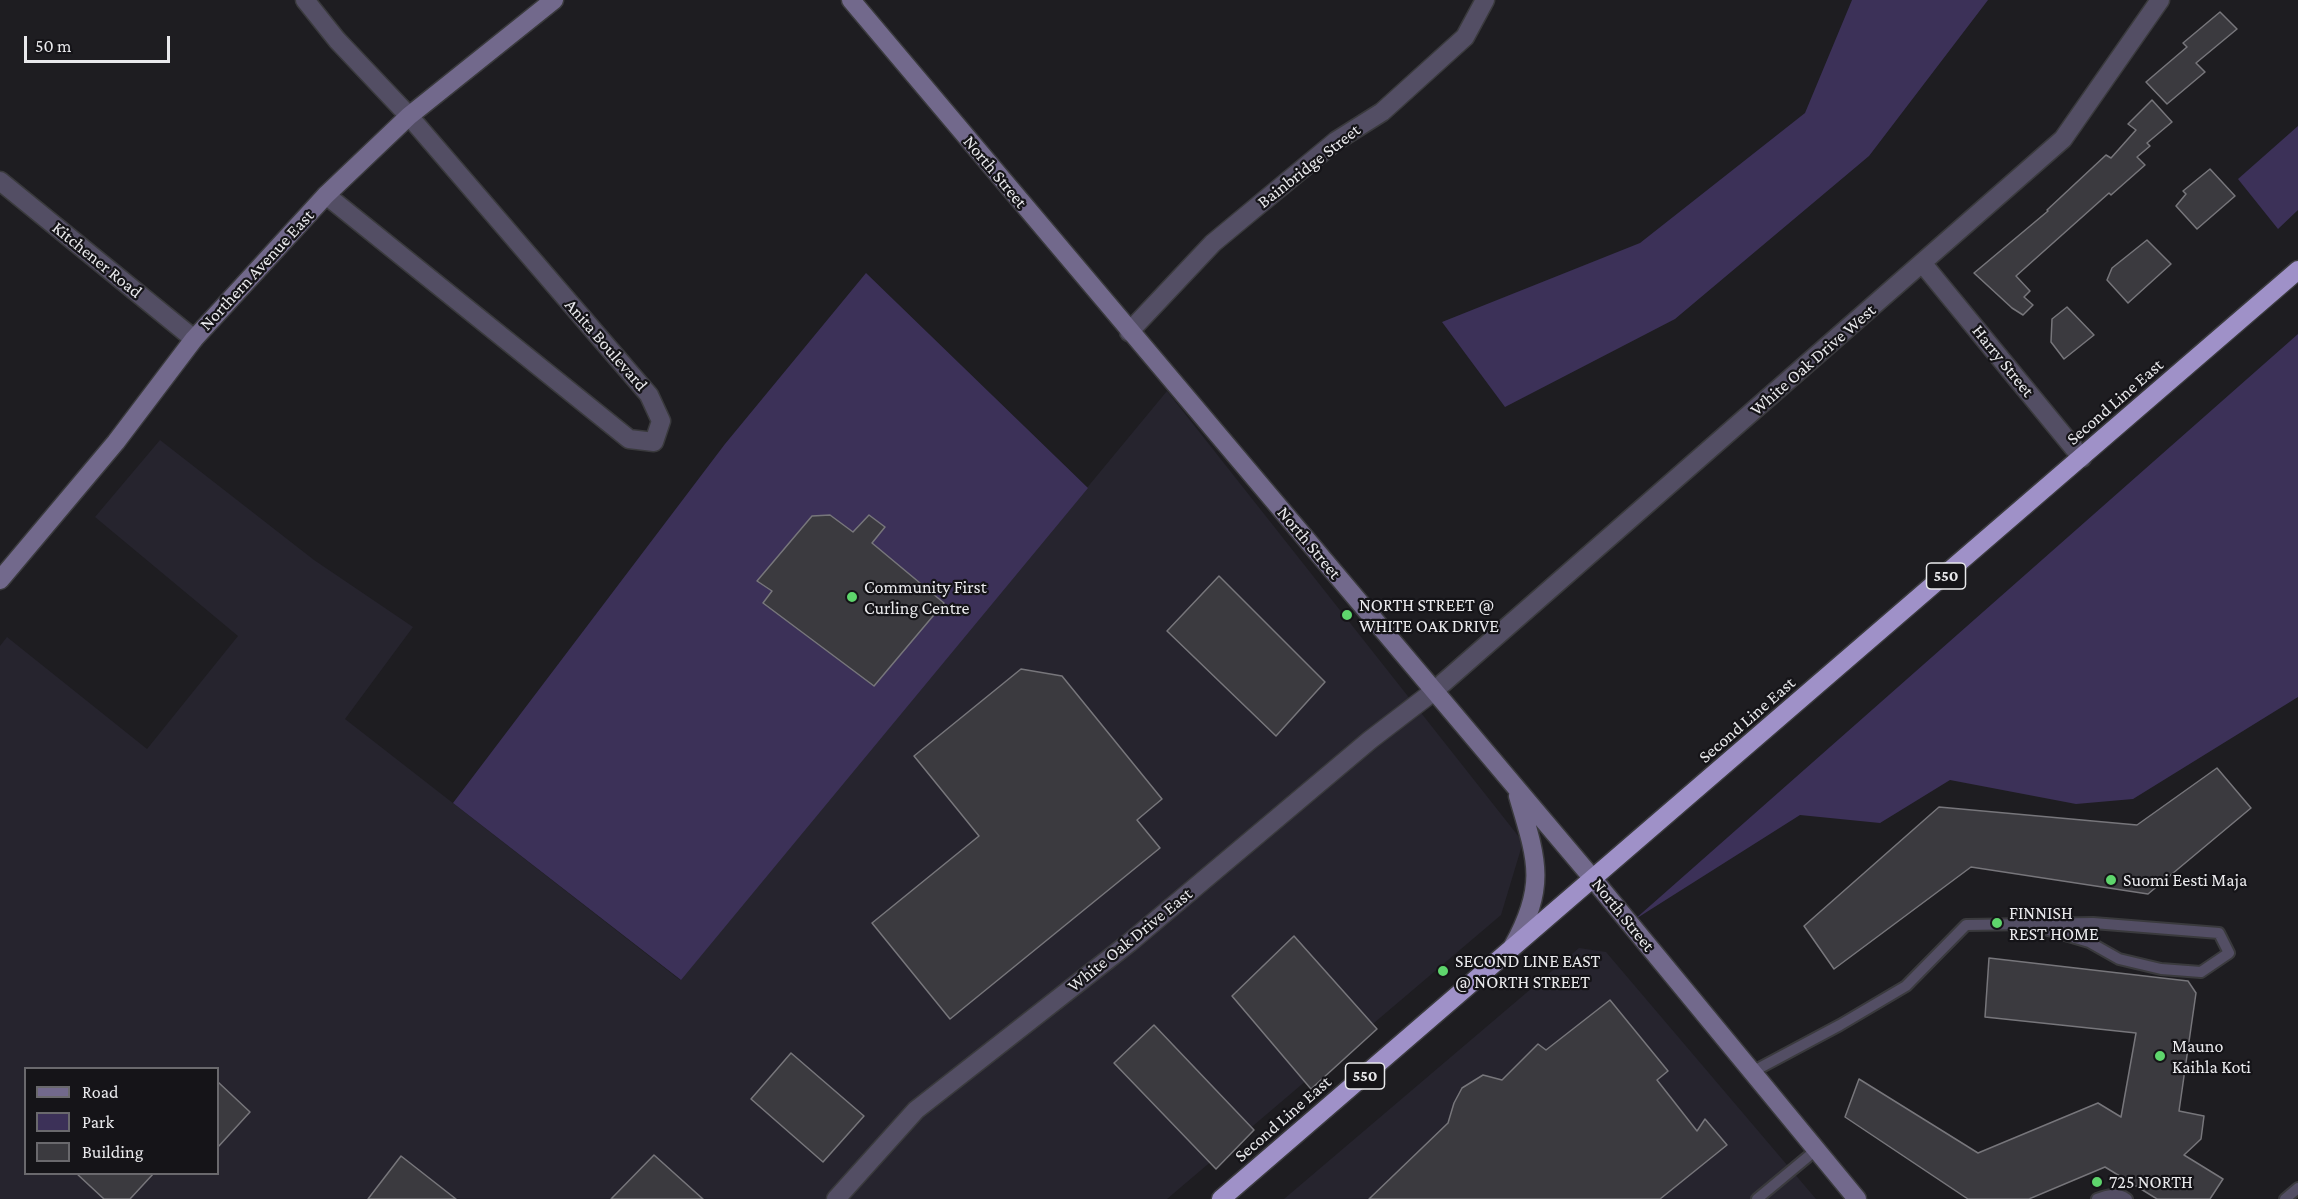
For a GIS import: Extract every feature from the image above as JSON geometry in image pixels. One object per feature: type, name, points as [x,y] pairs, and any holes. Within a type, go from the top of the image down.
[{"type":"highway","name":"Second Line East","points":[[1221,1199],[1594,880],[2298,270]]},
{"type":"main road","name":"Northern Avenue East","points":[[0,579],[116,442],[194,339],[326,195],[409,116],[554,0]]},
{"type":"main road","name":"North Street","points":[[851,0],[1594,880],[1857,1199]]},
{"type":"main road","points":[[1509,952],[1528,918],[1537,877],[1536,857],[1516,788]]},
{"type":"street","name":"Anita Boulevard","points":[[305,0],[337,40],[409,116],[649,395],[661,421],[654,442],[629,439],[326,195]]},
{"type":"street","name":"Bainbridge Street","points":[[1129,332],[1213,243],[1336,141],[1382,112],[1465,37],[1485,0]]},
{"type":"street","name":"White Oak Drive West","points":[[1434,691],[2063,139],[2160,0]]},
{"type":"street","name":"Kitchener Road","points":[[0,181],[194,339]]},
{"type":"street","name":"Harry Street","points":[[1923,264],[2082,458]]},
{"type":"street","name":"White Oak Drive East","points":[[836,1199],[916,1110],[1129,944],[1370,740],[1434,691]]},
{"type":"lane","points":[[1752,1072],[1840,1025],[1906,986],[1966,925],[2028,924],[2093,923],[2219,933],[2229,953],[2201,972],[2161,969],[2119,958],[2089,942],[2028,924]]},
{"type":"lane","points":[[1757,1199],[1815,1150]]},
{"type":"lane","points":[[2285,1199],[2298,1188]]},
{"type":"lane","points":[[2097,1199],[2110,1195],[2121,1195],[2127,1199]]},
{"type":"shaded area","points":[[1167,391],[1523,842],[1501,915],[1167,1199],[0,1199],[0,646],[7,637],[147,749],[238,636],[95,517],[160,440],[314,560],[413,627],[345,719],[680,980]]},
{"type":"shaded area","points":[[1579,948],[1606,952],[1816,1199],[1284,1199]]},
{"type":"green space","points":[[1852,0],[1988,0],[1869,156],[1675,319],[1505,407],[1442,322],[1640,243],[1805,113]]},
{"type":"green space","points":[[2298,126],[2298,210],[2278,229],[2238,179]]},
{"type":"green space","points":[[866,273],[1088,488],[681,980],[453,803],[725,444]]},
{"type":"green space","points":[[2298,334],[2298,697],[2133,799],[2076,804],[1950,780],[1880,823],[1800,815],[1634,920]]},
{"type":"building","points":[[2220,12],[2237,29],[2196,63],[2205,72],[2167,104],[2146,82],[2187,47],[2183,43]]},
{"type":"building","points":[[2152,100],[2172,122],[2147,143],[2150,146],[2137,157],[2145,165],[2111,195],[2109,193],[2016,276],[2030,291],[2024,297],[2033,305],[2023,315],[2012,308],[1974,273],[2048,211],[2106,155],[2111,158],[2136,130],[2128,124]]},
{"type":"building","points":[[2210,169],[2235,196],[2197,229],[2176,206],[2186,194],[2183,191]]},
{"type":"building","points":[[2147,240],[2171,264],[2128,303],[2107,280],[2112,268]]},
{"type":"building","points":[[2067,307],[2094,335],[2064,359],[2051,342],[2052,319]]},
{"type":"building","name":"Community First Curling Centre","points":[[830,515],[853,532],[869,515],[885,527],[872,543],[944,603],[874,686],[763,603],[772,591],[757,581],[812,516]]},
{"type":"building","points":[[1219,576],[1325,682],[1276,736],[1167,631]]},
{"type":"building","points":[[1021,669],[1062,676],[1162,799],[1137,820],[1160,848],[950,1019],[872,923],[979,836],[914,756]]},
{"type":"building","name":"Suomi Eesti Maja","points":[[2217,768],[2251,808],[2148,894],[1971,867],[1834,969],[1804,926],[1939,807],[2137,825]]},
{"type":"building","points":[[1294,936],[1377,1029],[1311,1089],[1232,996]]},
{"type":"building","name":"Mauno Kaihla Koti","points":[[1989,958],[2188,981],[2196,993],[2179,1111],[2204,1116],[2201,1139],[2184,1155],[2223,1179],[2210,1199],[2157,1199],[2105,1167],[2029,1199],[1968,1199],[1845,1117],[1859,1079],[1978,1153],[2098,1103],[2121,1117],[2136,1033],[1985,1017]]},
{"type":"building","points":[[1610,1000],[1668,1071],[1657,1080],[1697,1131],[1705,1119],[1727,1145],[1660,1199],[1369,1199],[1448,1123],[1454,1103],[1462,1088],[1483,1075],[1502,1080],[1538,1044],[1546,1050]]},
{"type":"building","points":[[1154,1025],[1254,1130],[1216,1169],[1114,1063]]},
{"type":"building","points":[[791,1053],[864,1116],[823,1162],[751,1099]]},
{"type":"building","points":[[219,1083],[250,1112],[219,1146]]},
{"type":"building","points":[[654,1155],[703,1199],[611,1199]]},
{"type":"building","points":[[401,1156],[456,1199],[368,1199]]},
{"type":"building","points":[[78,1175],[152,1175],[130,1199],[104,1199]]},
{"type":"place","name":"Community First Curling Centre","points":[[852,597]]},
{"type":"place","name":"NORTH STREET @ WHITE OAK DRIVE","points":[[1347,615]]},
{"type":"place","name":"Suomi Eesti Maja","points":[[2111,880]]},
{"type":"place","name":"FINNISH REST HOME","points":[[1997,923]]},
{"type":"place","name":"SECOND LINE EAST @ NORTH STREET","points":[[1443,971]]},
{"type":"place","name":"Mauno Kaihla Koti","points":[[2160,1056]]},
{"type":"place","name":"725 NORTH","points":[[2097,1182]]}]
